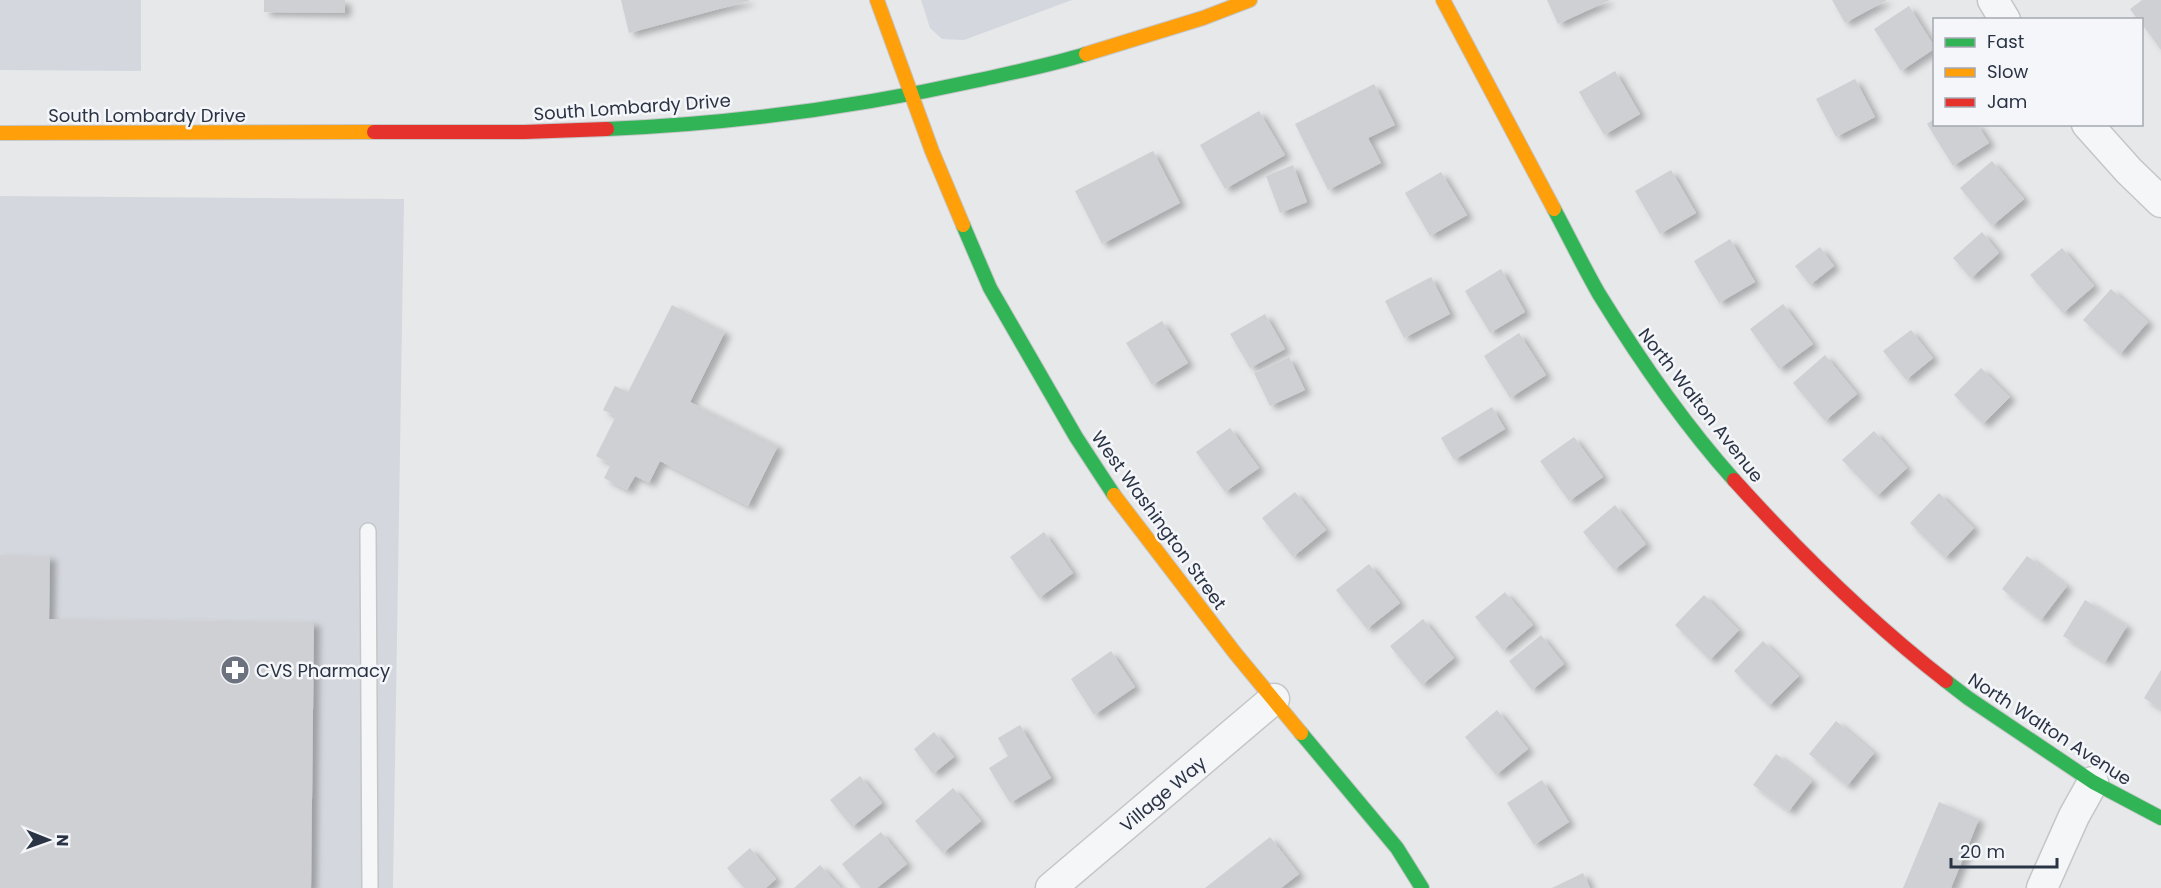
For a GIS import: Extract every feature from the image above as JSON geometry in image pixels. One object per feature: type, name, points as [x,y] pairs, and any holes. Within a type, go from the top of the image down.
[{"type":"street","name":"West Washington Street","points":[[877,0],[910,95],[990,288],[1076,437],[1116,498],[1235,653],[1397,848],[1422,888]]},
{"type":"street","name":"South Lombardy Drive","points":[[0,133],[524,132],[616,129],[789,114],[910,95],[1066,60],[1203,18],[1251,0]]},
{"type":"street","name":"North Walton Avenue","points":[[1443,0],[1598,292],[1636,354],[1711,454],[1786,538],[1904,648],[1968,698],[2093,782],[2161,818]]},
{"type":"street","points":[[1993,0],[2004,18]]},
{"type":"street","points":[[2089,126],[2129,171],[2161,202]]},
{"type":"street","name":"Village Way","points":[[1051,888],[1274,699]]},
{"type":"street","points":[[2042,888],[2074,816],[2093,782]]},
{"type":"lane","points":[[368,531],[370,888]]},
{"type":"shaded area","points":[[0,0],[141,0],[141,71],[0,70]]},
{"type":"shaded area","points":[[921,0],[1072,0],[964,40],[942,39],[930,28]]},
{"type":"shaded area","points":[[0,196],[404,199],[393,888],[0,888]]},
{"type":"building","points":[[264,0],[345,0],[345,13],[264,12]]},
{"type":"building","points":[[621,0],[749,0],[749,1],[629,33]]},
{"type":"building","points":[[1547,0],[1610,0],[1558,24]]},
{"type":"building","points":[[1832,0],[1887,0],[1845,23]]},
{"type":"building","points":[[2142,0],[2161,0],[2161,50],[2143,25],[2143,18],[2137,18],[2130,9]]},
{"type":"building","points":[[1909,6],[1933,44],[1933,50],[1901,71],[1874,29]]},
{"type":"building","points":[[1615,71],[1640,114],[1604,135],[1579,92]]},
{"type":"building","points":[[1855,79],[1875,117],[1836,137],[1816,99]]},
{"type":"building","points":[[1374,84],[1395,125],[1368,138],[1381,163],[1328,190],[1295,124]]},
{"type":"building","points":[[1259,111],[1285,155],[1225,189],[1200,145]]},
{"type":"building","points":[[1933,120],[1933,126],[1978,126],[1989,143],[1953,166],[1927,124]]},
{"type":"building","points":[[1153,151],[1180,203],[1102,244],[1075,191]]},
{"type":"building","points":[[1992,161],[2024,199],[1992,226],[1960,188]]},
{"type":"building","points":[[1293,165],[1307,202],[1280,213],[1266,176]]},
{"type":"building","points":[[1671,170],[1696,213],[1660,234],[1635,191]]},
{"type":"building","points":[[1441,172],[1467,215],[1430,236],[1405,193]]},
{"type":"building","points":[[1982,232],[1999,253],[1971,278],[1953,258]]},
{"type":"building","points":[[1730,239],[1755,282],[1719,303],[1694,261]]},
{"type":"building","points":[[1820,247],[1834,266],[1810,285],[1795,266]]},
{"type":"building","points":[[2062,248],[2094,286],[2063,313],[2030,275]]},
{"type":"building","points":[[1501,269],[1525,312],[1490,333],[1465,291]]},
{"type":"building","points":[[1431,277],[1450,314],[1404,338],[1385,301]]},
{"type":"building","points":[[2111,289],[2148,322],[2120,354],[2083,320]]},
{"type":"building","points":[[1783,304],[1813,344],[1779,369],[1750,329]]},
{"type":"building","points":[[672,305],[725,332],[690,402],[778,446],[748,506],[660,461],[649,483],[635,476],[627,490],[604,478],[611,464],[596,456],[616,416],[603,410],[615,386],[628,392]]},
{"type":"building","points":[[1265,314],[1285,349],[1250,368],[1230,334]]},
{"type":"building","points":[[1162,321],[1188,363],[1152,385],[1126,343]]},
{"type":"building","points":[[1911,330],[1933,358],[1906,380],[1883,351]]},
{"type":"building","points":[[1519,333],[1546,375],[1510,398],[1484,356]]},
{"type":"building","points":[[1825,355],[1857,394],[1825,421],[1793,383]]},
{"type":"building","points":[[1289,357],[1305,390],[1270,406],[1254,373]]},
{"type":"building","points":[[1981,368],[2010,397],[1983,424],[1954,395]]},
{"type":"building","points":[[1492,407],[1505,429],[1454,460],[1441,438]]},
{"type":"building","points":[[1230,428],[1259,468],[1225,492],[1196,452]]},
{"type":"building","points":[[1874,431],[1907,468],[1877,496],[1842,460]]},
{"type":"building","points":[[1574,437],[1603,477],[1569,501],[1540,461]]},
{"type":"building","points":[[1295,492],[1326,530],[1293,557],[1262,518]]},
{"type":"building","points":[[1939,493],[1974,528],[1945,558],[1910,523]]},
{"type":"building","points":[[1615,505],[1646,544],[1614,570],[1583,532]]},
{"type":"building","points":[[1044,532],[1073,573],[1039,598],[1010,557]]},
{"type":"building","points":[[0,555],[50,556],[49,619],[314,622],[311,888],[0,888]]},
{"type":"building","points":[[2027,556],[2067,586],[2041,620],[2002,589]]},
{"type":"building","points":[[1369,564],[1400,603],[1367,629],[1336,590]]},
{"type":"building","points":[[1505,592],[1533,625],[1503,650],[1475,617]]},
{"type":"building","points":[[1704,595],[1739,630],[1710,660],[1675,625]]},
{"type":"building","points":[[2085,600],[2127,626],[2105,662],[2063,636]]},
{"type":"building","points":[[1423,619],[1454,658],[1422,685],[1390,646]]},
{"type":"building","points":[[1541,635],[1564,664],[1532,690],[1509,661]]},
{"type":"building","points":[[1763,641],[1799,676],[1769,706],[1734,671]]},
{"type":"building","points":[[1111,651],[1135,687],[1094,715],[1071,679]]},
{"type":"building","points":[[2161,670],[2161,709],[2144,698]]},
{"type":"building","points":[[1497,710],[1528,749],[1496,775],[1465,737]]},
{"type":"building","points":[[1836,721],[1874,753],[1847,786],[1809,754]]},
{"type":"building","points":[[1020,725],[1051,778],[1010,803],[989,768],[1008,756],[998,738]]},
{"type":"building","points":[[934,732],[954,757],[933,774],[914,749]]},
{"type":"building","points":[[1776,754],[1812,781],[1789,811],[1753,785]]},
{"type":"building","points":[[860,776],[882,803],[852,827],[830,800]]},
{"type":"building","points":[[1542,780],[1569,822],[1534,845],[1507,803]]},
{"type":"building","points":[[953,788],[981,821],[943,853],[915,821]]},
{"type":"building","points":[[1939,802],[1979,819],[1951,888],[1903,888]]},
{"type":"building","points":[[881,832],[907,864],[877,888],[861,888],[842,864]]},
{"type":"building","points":[[1270,837],[1299,874],[1281,888],[1205,888]]},
{"type":"building","points":[[750,848],[776,879],[766,888],[744,888],[727,868]]},
{"type":"building","points":[[820,865],[841,888],[794,888]]},
{"type":"building","points":[[1583,873],[1590,888],[1552,888]]},
{"type":"traffic: fast","points":[[607,129],[701,123],[841,106],[933,90],[1086,54]]},
{"type":"traffic: fast","points":[[1554,209],[1599,294],[1630,342],[1679,413],[1734,480]]},
{"type":"traffic: fast","points":[[963,225],[990,288],[1076,437],[1114,495]]},
{"type":"traffic: fast","points":[[1946,681],[2093,782],[2161,818]]},
{"type":"traffic: fast","points":[[1301,733],[1397,848],[1422,888]]},
{"type":"traffic: slow","points":[[877,0],[932,151],[963,225]]},
{"type":"traffic: slow","points":[[1086,54],[1203,18],[1250,0]]},
{"type":"traffic: slow","points":[[1443,0],[1554,209]]},
{"type":"traffic: slow","points":[[0,133],[374,132]]},
{"type":"traffic: slow","points":[[1114,495],[1235,653],[1301,733]]},
{"type":"traffic: jam","points":[[374,132],[524,132],[607,129]]},
{"type":"traffic: jam","points":[[1734,480],[1836,585],[1946,681]]},
{"type":"place","name":"CVS Pharmacy","points":[[235,670]]}]
